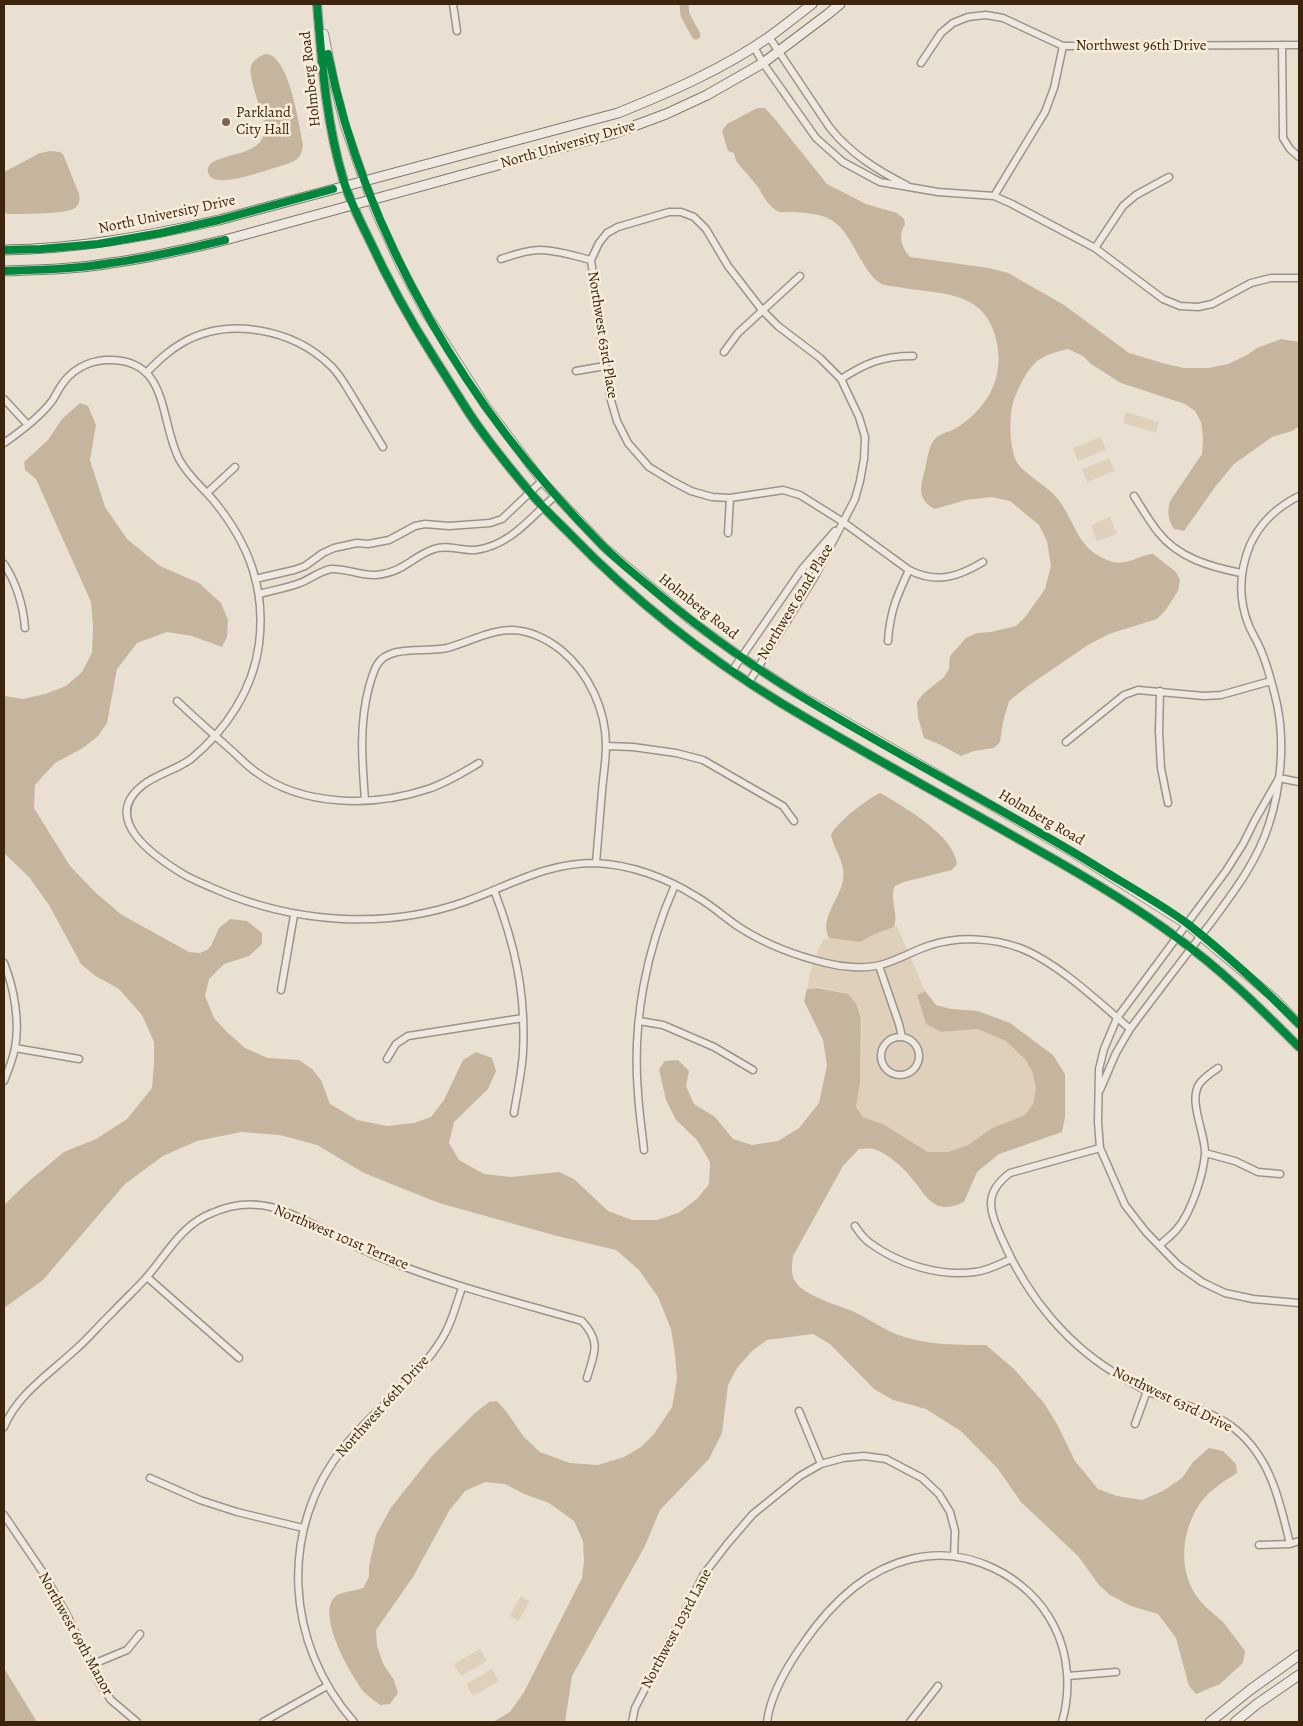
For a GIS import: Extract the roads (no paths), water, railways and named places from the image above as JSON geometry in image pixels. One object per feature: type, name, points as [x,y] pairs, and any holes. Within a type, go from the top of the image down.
[{"type":"main road","name":"North University Drive","points":[[4,250],[41,250],[98,244],[161,233],[219,220],[618,113],[662,95],[754,47],[812,4]]},
{"type":"main road","name":"North University Drive","points":[[4,271],[110,264],[225,240],[615,133],[687,104],[763,63],[840,4]]},
{"type":"main road","points":[[1210,1722],[1250,1690],[1299,1655]]},
{"type":"main road","points":[[1235,1722],[1299,1675]]},
{"type":"street","name":"Holmberg Road","points":[[317,4],[345,126],[378,217],[401,268],[424,310],[485,405],[542,481],[604,548],[690,620],[757,668],[829,713],[1075,854],[1186,924],[1274,998],[1299,1024]]},
{"type":"street","name":"Holmberg Road","points":[[317,4],[324,91],[331,133],[345,186],[353,205],[384,272],[409,319],[470,415],[530,493],[593,558],[634,596],[732,671],[781,703],[1128,904],[1191,948],[1253,1002],[1299,1048]]},
{"type":"street","points":[[453,4],[456,31]]},
{"type":"street","name":"Northwest 96th Drive","points":[[921,63],[941,33],[953,23],[968,17],[986,14],[1002,18],[1063,46],[1299,45]]},
{"type":"street","points":[[769,37],[830,128],[842,142],[855,154],[881,172],[912,188]]},
{"type":"street","points":[[1282,45],[1283,138],[1290,149],[1299,157]]},
{"type":"street","points":[[994,196],[1045,112],[1054,88],[1063,46]]},
{"type":"street","points":[[754,47],[806,125],[829,150],[857,171],[880,182],[912,188],[994,196],[1021,208],[1095,248],[1163,299],[1180,306],[1198,307],[1212,304],[1251,283],[1271,278],[1299,278]]},
{"type":"street","points":[[1095,248],[1123,206],[1136,195],[1169,177]]},
{"type":"street","name":"Northwest 62nd Place","points":[[591,260],[607,233],[618,227],[669,212],[681,212],[694,218],[706,229],[728,266],[762,310],[778,326],[820,358],[841,379],[859,417],[864,437],[864,459],[855,499],[815,576],[749,682]]},
{"type":"street","points":[[501,258],[525,251],[540,250],[560,252],[591,260]]},
{"type":"street","name":"Northwest 63rd Place","points":[[591,260],[610,397],[617,421],[628,443],[649,466],[691,491],[712,497],[730,498],[784,490],[800,495],[843,522],[909,570],[921,576],[948,578],[969,571],[984,562]]},
{"type":"street","points":[[724,352],[738,332],[800,276]]},
{"type":"street","points":[[147,372],[165,354],[183,343],[202,335],[222,330],[260,331],[286,337],[303,346],[333,368],[383,447]]},
{"type":"street","points":[[841,379],[860,366],[876,360],[893,356],[912,356]]},
{"type":"street","points":[[4,443],[28,425],[52,400],[70,374],[84,365],[101,360],[114,360],[131,364],[147,372],[158,388],[164,403],[170,434],[181,464],[191,478],[207,493],[227,517],[240,538],[251,563],[259,594],[259,644],[254,669],[245,694],[215,736],[189,760],[145,783],[130,802],[128,811],[129,824],[137,839],[153,854],[187,877],[259,906],[294,915],[379,920],[422,913],[461,903],[527,875],[566,866],[596,863],[649,873],[697,896],[744,930],[772,944],[830,964],[879,966],[934,944],[960,939],[990,941],[1016,947],[1040,957],[1064,974],[1130,1029]]},
{"type":"street","points":[[576,371],[605,366]]},
{"type":"street","points":[[4,399],[28,425]]},
{"type":"street","points":[[207,493],[235,467]]},
{"type":"street","points":[[255,579],[305,566],[323,553],[334,548],[357,543],[380,543],[415,526],[425,524],[449,526],[490,523],[502,519],[542,481]]},
{"type":"street","points":[[259,594],[298,583],[330,569],[339,569],[363,575],[375,575],[397,570],[427,551],[438,547],[448,546],[472,550],[493,546],[513,535],[555,496]]},
{"type":"street","points":[[1134,496],[1159,534],[1174,548],[1207,566],[1241,574]]},
{"type":"street","points":[[1098,1096],[1116,1053],[1130,1029],[1240,882],[1258,852],[1270,823],[1279,778],[1280,733],[1277,707],[1262,653],[1249,626],[1242,600],[1241,574],[1246,555],[1256,533],[1270,515],[1299,496]]},
{"type":"street","points":[[728,533],[730,498]]},
{"type":"street","name":"Northwest 62nd Place","points":[[732,671],[802,569],[843,522]]},
{"type":"street","points":[[4,564],[18,590],[24,607],[25,628]]},
{"type":"street","points":[[888,641],[890,618],[895,600],[909,570]]},
{"type":"street","points":[[365,800],[362,745],[363,716],[377,664],[386,655],[397,651],[424,651],[446,648],[489,633],[512,630],[531,633],[552,643],[570,657],[584,675],[596,696],[603,719],[606,746],[596,863]]},
{"type":"street","points":[[1066,742],[1124,696],[1138,690],[1204,696],[1221,695],[1271,681]]},
{"type":"street","points":[[1160,691],[1159,732],[1161,768],[1168,803]]},
{"type":"street","points":[[177,701],[256,772],[276,784],[307,796],[336,800],[398,797],[459,776],[478,763]]},
{"type":"street","points":[[606,746],[676,752],[703,760],[783,806],[794,821]]},
{"type":"street","points":[[1279,778],[1243,844],[1117,1018],[1104,1049],[1098,1096],[1100,1148],[1125,1205],[1146,1232],[1178,1265],[1202,1282],[1225,1292],[1253,1299],[1299,1303]]},
{"type":"street","points":[[1279,778],[1299,782]]},
{"type":"street","points":[[644,1150],[638,1092],[637,1048],[641,994],[662,913],[675,885]]},
{"type":"street","points":[[494,890],[508,928],[517,962],[521,990],[523,1053],[514,1113]]},
{"type":"street","points":[[281,990],[294,915]]},
{"type":"street","points":[[4,964],[14,998],[16,1024],[15,1048],[4,1081]]},
{"type":"street","points":[[879,966],[896,1013],[902,1037]]},
{"type":"street","points":[[387,1059],[396,1044],[408,1036],[523,1018]]},
{"type":"street","points":[[639,1021],[672,1028],[714,1047],[753,1070]]},
{"type":"street","points":[[895,1037],[902,1037],[912,1041],[916,1046],[919,1057],[918,1063],[913,1070],[899,1075],[887,1069],[881,1054],[887,1042],[895,1037]]},
{"type":"street","points":[[15,1048],[79,1059]]},
{"type":"street","points":[[1160,1245],[1177,1229],[1193,1200],[1205,1153],[1196,1097],[1199,1084],[1218,1068]]},
{"type":"street","name":"Northwest 63rd Drive","points":[[1100,1148],[1010,1173],[1000,1180],[993,1190],[990,1204],[992,1216],[1011,1259],[1051,1319],[1076,1346],[1104,1367],[1148,1392],[1191,1406],[1214,1417],[1235,1429],[1251,1445],[1268,1471],[1280,1499],[1290,1544]]},
{"type":"street","points":[[1205,1153],[1235,1161],[1258,1172],[1280,1174]]},
{"type":"street","name":"Northwest 101st Terrace","points":[[4,1427],[8,1417],[20,1400],[77,1348],[147,1277],[177,1238],[193,1223],[211,1213],[231,1206],[250,1204],[274,1208],[295,1216],[377,1256],[462,1288],[582,1322],[592,1332],[596,1346],[587,1378]]},
{"type":"street","points":[[855,1226],[868,1242],[881,1250],[920,1268],[938,1272],[959,1274],[977,1272],[1011,1259]]},
{"type":"street","points":[[147,1277],[239,1358]]},
{"type":"street","name":"Northwest 66th Drive","points":[[354,1722],[327,1686],[303,1627],[298,1591],[299,1556],[303,1528],[312,1501],[326,1473],[344,1447],[426,1360],[444,1337],[462,1288]]},
{"type":"street","points":[[1135,1424],[1148,1392]]},
{"type":"street","points":[[799,1411],[821,1464]]},
{"type":"street","name":"Northwest 103rd Lane","points":[[632,1722],[635,1708],[704,1574],[753,1514],[800,1476],[821,1464],[843,1458],[864,1456],[886,1459],[922,1478],[939,1494],[950,1512],[955,1531],[954,1556]]},
{"type":"street","points":[[150,1478],[200,1500],[237,1512],[303,1528]]},
{"type":"street","name":"Northwest 69th Manor","points":[[4,1515],[44,1574],[68,1617],[100,1684],[111,1700],[137,1722]]},
{"type":"street","points":[[1259,1545],[1299,1542]]},
{"type":"street","points":[[768,1722],[770,1706],[798,1651],[818,1621],[838,1600],[864,1580],[910,1559],[954,1556],[999,1570],[1021,1586],[1039,1603],[1055,1627],[1068,1676],[1067,1707],[1062,1722]]},
{"type":"street","points":[[91,1665],[127,1650],[140,1634]]},
{"type":"street","points":[[1068,1676],[1116,1672]]},
{"type":"street","points":[[263,1722],[327,1686]]},
{"type":"street","points":[[910,1722],[938,1686]]},
{"type":"waterway","points":[[684,4],[685,15],[696,35]]},
{"type":"place","name":"Parkland City Hall","points":[[226,122]]}]
